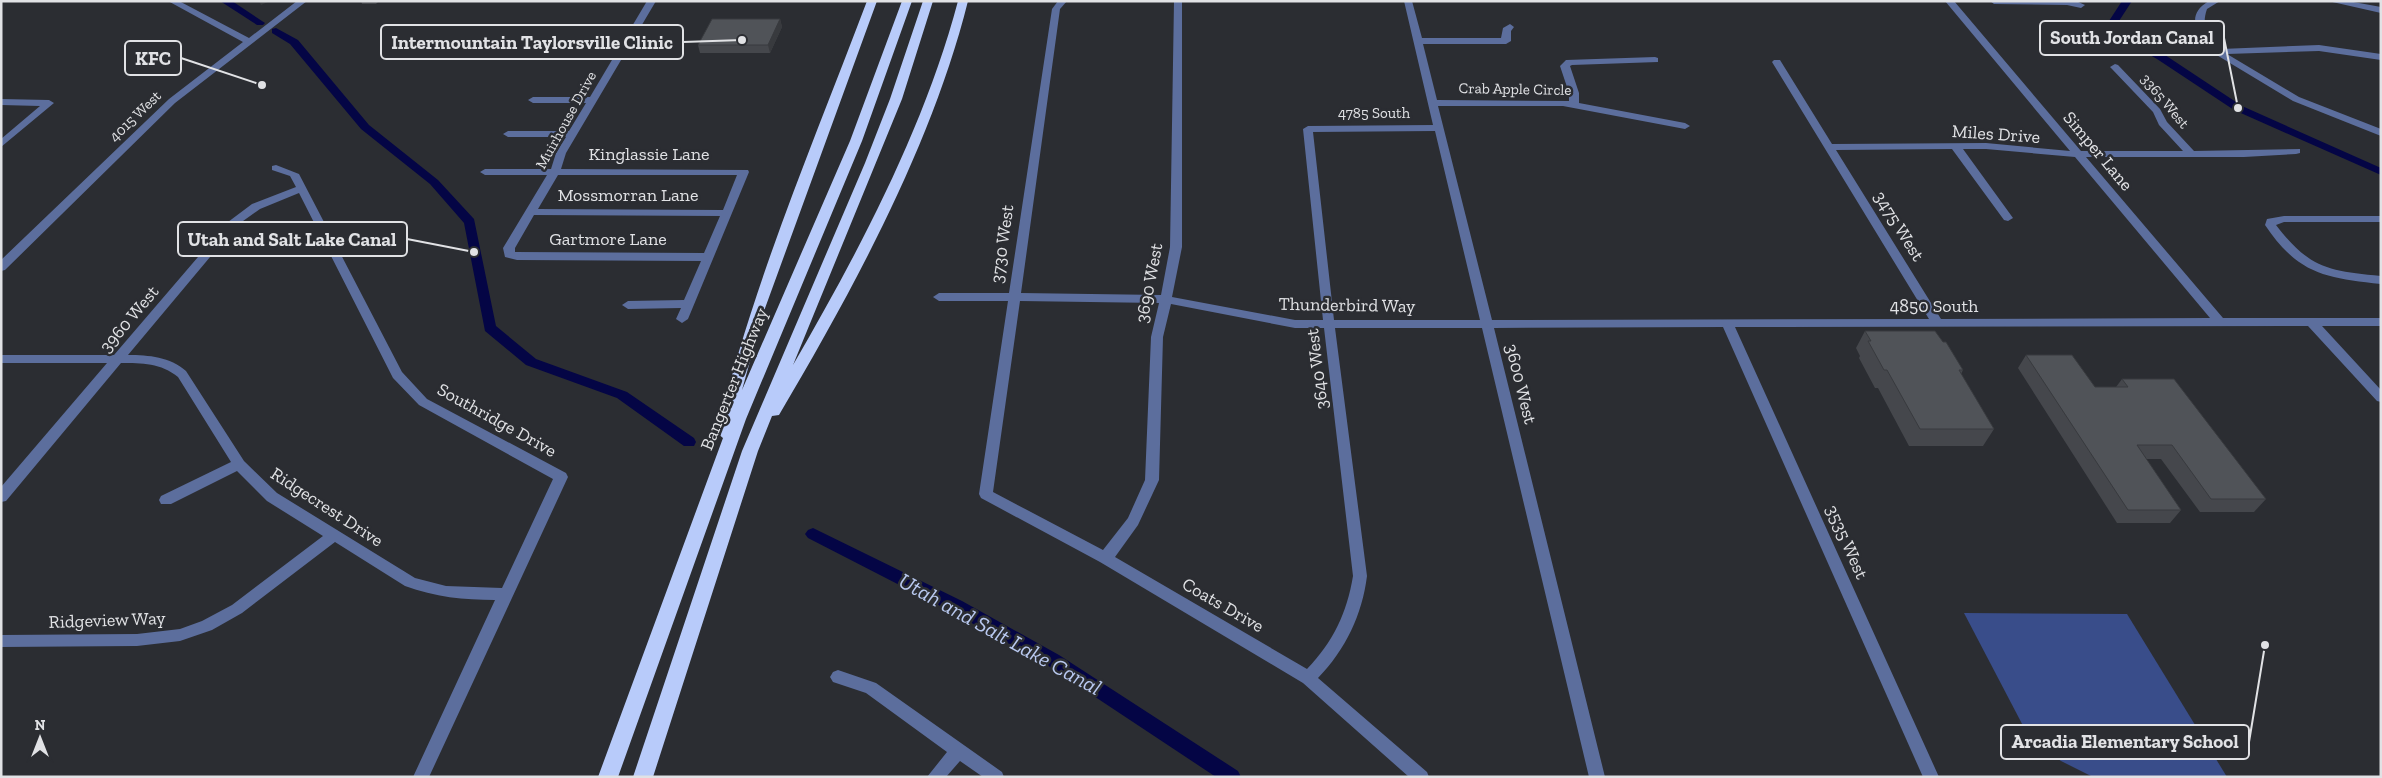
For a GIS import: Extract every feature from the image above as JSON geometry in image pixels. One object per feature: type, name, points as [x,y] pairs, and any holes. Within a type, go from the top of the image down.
[{"type":"highway","name":"Bangerter Highway","points":[[608,777],[711,490],[758,369],[864,123],[907,1]]},
{"type":"highway","points":[[643,777],[750,451],[871,163],[899,91],[928,1]]},
{"type":"highway","points":[[750,451],[837,300],[902,168],[931,102],[963,3]]},
{"type":"highway","points":[[711,490],[739,371],[757,311],[869,5]]},
{"type":"street","points":[[172,1],[250,42]]},
{"type":"street","name":"4015 West","points":[[1,267],[172,101],[303,1]]},
{"type":"street","name":"Muirhouse Drive","points":[[509,254],[509,248],[555,171],[561,153],[652,1]]},
{"type":"street","name":"3730 West","points":[[986,494],[1056,9],[1063,1]]},
{"type":"street","name":"3690 West","points":[[1105,558],[1134,523],[1145,502],[1152,480],[1156,350],[1176,247],[1178,1]]},
{"type":"street","name":"3600 West","points":[[1408,1],[1597,777]]},
{"type":"street","name":"Simper Lane","points":[[1949,1],[2080,154],[2220,323]]},
{"type":"street","points":[[1994,1],[2066,2],[2082,5]]},
{"type":"street","points":[[2216,1],[2203,8],[2199,27],[2204,38],[2218,52],[2296,99],[2381,134]]},
{"type":"street","points":[[2332,1],[2381,10]]},
{"type":"street","points":[[1418,41],[1506,41],[1506,30],[1510,27]]},
{"type":"street","points":[[2218,52],[2319,48],[2381,57]]},
{"type":"street","points":[[1574,104],[1574,93],[1565,66],[1569,62],[1655,60]]},
{"type":"street","name":"3475 West","points":[[1777,62],[1938,324]]},
{"type":"street","name":"3365 West","points":[[2115,67],[2158,111],[2162,123],[2191,154]]},
{"type":"street","points":[[533,100],[594,100]]},
{"type":"street","points":[[1,102],[49,103],[1,144]]},
{"type":"street","name":"Crab Apple Circle","points":[[1433,103],[1574,104],[1685,126]]},
{"type":"street","name":"4785 South","points":[[1308,129],[1439,128]]},
{"type":"street","name":"3640 West","points":[[1308,129],[1329,324],[1360,576],[1358,596],[1341,638],[1327,660],[1308,678]]},
{"type":"street","points":[[508,134],[573,134]]},
{"type":"street","name":"Miles Drive","points":[[1830,146],[2001,147],[2040,153],[2080,154],[2244,154],[2296,151]]},
{"type":"street","points":[[1956,146],[2008,218]]},
{"type":"street","name":"Southridge Drive","points":[[276,168],[294,174],[397,374],[423,402],[561,477],[525,558],[506,594],[421,777]]},
{"type":"street","name":"Kinglassie Lane","points":[[485,172],[744,172],[727,212]]},
{"type":"street","name":"3960 West","points":[[1,497],[240,217],[261,203],[302,188]]},
{"type":"street","name":"Mossmorran Lane","points":[[530,212],[727,212]]},
{"type":"street","points":[[682,319],[727,212]]},
{"type":"street","points":[[2381,219],[2284,219],[2271,221],[2270,225],[2304,262],[2317,270],[2336,276],[2381,280]]},
{"type":"street","name":"Gartmore Lane","points":[[509,254],[517,256],[708,257]]},
{"type":"street","name":"Thunderbird Way","points":[[938,297],[1014,296],[1165,299],[1264,320],[1295,324],[1487,324]]},
{"type":"street","points":[[628,305],[688,304]]},
{"type":"street","points":[[2311,322],[2381,398]]},
{"type":"street","name":"4850 South","points":[[1487,324],[2381,322]]},
{"type":"street","name":"3535 West","points":[[1728,324],[1931,777]]},
{"type":"street","name":"Ridgecrest Drive","points":[[1,359],[162,362],[174,367],[182,374],[239,464],[272,496],[332,536],[410,582],[427,589],[451,593],[506,594]]},
{"type":"street","points":[[166,500],[239,464]]},
{"type":"street","name":"Coats Drive","points":[[986,494],[1105,558],[1308,678],[1421,777]]},
{"type":"street","name":"Ridgeview Way","points":[[1,641],[137,640],[180,635],[208,626],[237,608],[332,536]]},
{"type":"street","points":[[838,677],[871,688],[996,777]]},
{"type":"street","points":[[935,777],[959,750]]},
{"type":"shaded area","points":[[1964,613],[2127,614],[2227,777],[2093,777],[2061,761],[2031,741]]},
{"type":"building","points":[[712,19],[780,19],[768,45],[698,45]]},
{"type":"building","points":[[1865,331],[1935,331],[1943,342],[1946,342],[1963,370],[1959,370],[1994,429],[1920,429],[1887,370],[1884,370],[1868,341],[1871,341]]},
{"type":"building","points":[[2026,355],[2072,355],[2095,387],[2128,387],[2122,379],[2174,379],[2266,499],[2211,499],[2172,445],[2137,445],[2181,510],[2128,510]]},
{"type":"waterway","name":"Utah and Salt Lake Canal","points":[[225,1],[260,23]]},
{"type":"waterway","points":[[2127,1],[2114,21],[2119,31],[2126,37],[2161,57],[2238,108],[2381,172]]},
{"type":"waterway","name":"Utah and Salt Lake Canal","points":[[276,31],[294,42],[365,127],[434,182],[470,222],[490,328],[531,362],[622,395],[689,442]]},
{"type":"waterway","name":"Utah and Salt Lake Canal","points":[[813,534],[956,606],[1053,660],[1232,777]]},
{"type":"place","name":"Intermountain Taylorsville Clinic","points":[[742,40]]},
{"type":"place","name":"KFC","points":[[262,85]]},
{"type":"place","name":"South Jordan Canal","points":[[2238,108]]},
{"type":"place","name":"Utah and Salt Lake Canal","points":[[474,252]]},
{"type":"place","name":"Arcadia Elementary School","points":[[2265,645]]}]
